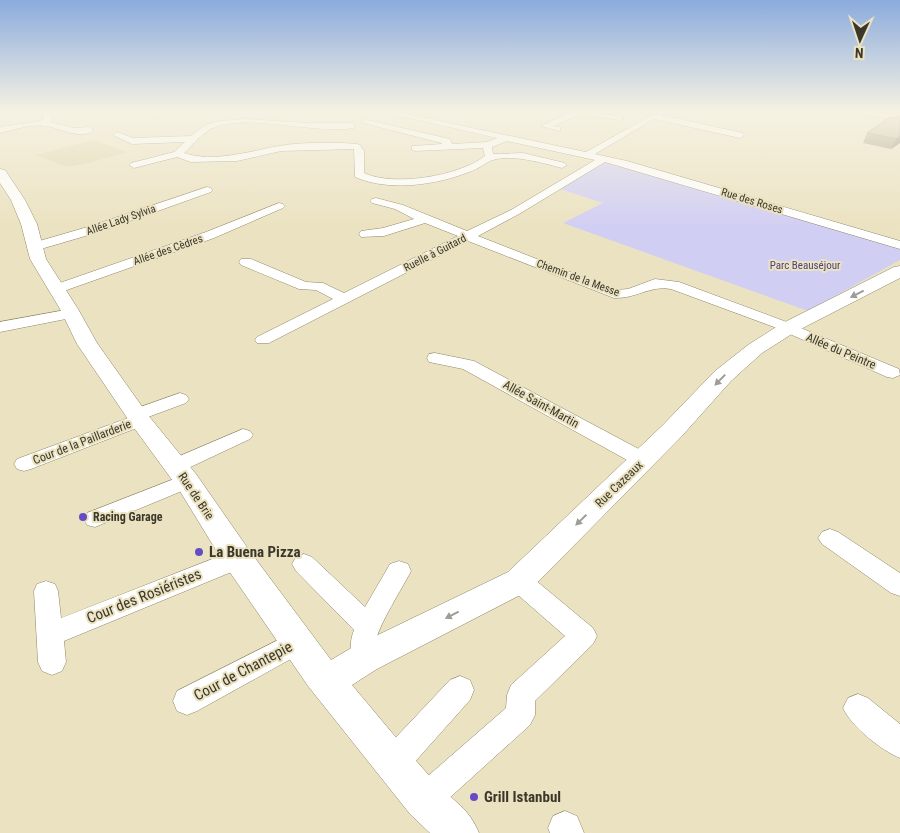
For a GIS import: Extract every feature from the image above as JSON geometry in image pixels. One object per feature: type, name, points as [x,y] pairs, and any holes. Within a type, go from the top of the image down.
[{"type":"street","points":[[134,165],[179,154],[183,150]]},
{"type":"street","points":[[179,154],[183,158],[191,159],[237,158],[273,150]]},
{"type":"street","points":[[358,150],[359,175],[363,178],[379,182],[426,180],[449,176],[483,163],[490,157],[524,156],[562,165]]},
{"type":"street","points":[[486,150],[490,157]]},
{"type":"street","points":[[563,150],[603,159]]},
{"type":"street","points":[[587,155],[596,150]]},
{"type":"street","name":"Ruelle à Guitard","points":[[263,340],[515,212],[603,159]]},
{"type":"street","name":"Rue des Roses","points":[[603,159],[624,163],[900,246]]},
{"type":"street","name":"Rue de Brie","points":[[0,173],[18,200],[29,224],[38,259],[87,344],[326,681],[394,762],[430,816],[449,822],[458,833]]},
{"type":"street","name":"Allée Lady Sylvia","points":[[34,247],[94,230],[207,190]]},
{"type":"street","name":"Chemin de la Messe","points":[[376,202],[399,207],[614,294],[625,295],[633,293],[648,283],[662,282],[788,328]]},
{"type":"street","name":"Allée des Cèdres","points":[[56,289],[210,235],[279,206]]},
{"type":"street","points":[[365,234],[384,232],[425,219]]},
{"type":"street","points":[[246,262],[304,286],[318,286],[345,299]]},
{"type":"street","name":"Rue Cazeaux","points":[[326,681],[365,658],[519,581],[643,460],[723,376],[755,349],[788,328],[900,271]]},
{"type":"street","points":[[0,327],[71,314]]},
{"type":"street","name":"Allée du Peintre","points":[[788,328],[893,373]]},
{"type":"street","name":"Allée Saint-Martin","points":[[435,358],[468,364],[643,460]]},
{"type":"street","name":"Cour de la Paillarderie","points":[[24,464],[180,399]]},
{"type":"street","points":[[95,520],[181,474],[243,435]]},
{"type":"street","points":[[830,538],[900,586]]},
{"type":"street","name":"Cour des Rosiéristes","points":[[50,634],[238,559]]},
{"type":"street","points":[[304,564],[368,627]]},
{"type":"street","points":[[365,658],[363,641],[368,627],[399,571]]},
{"type":"street","points":[[430,816],[520,715],[521,695],[584,636],[519,581]]},
{"type":"street","points":[[46,591],[52,662]]},
{"type":"street","name":"Cour de Chantepie","points":[[187,700],[298,642]]},
{"type":"street","points":[[394,762],[460,690]]},
{"type":"street","points":[[858,708],[900,743]]},
{"type":"shaded area","points":[[56,150],[121,150],[127,152],[72,166],[64,166],[36,155]]},
{"type":"green space","name":"Parc Beauséjour","points":[[606,161],[900,248],[900,260],[808,311],[563,223],[603,203],[560,189]]},
{"type":"place","name":"Racing Garage","points":[[83,517]]},
{"type":"place","name":"La Buena Pizza","points":[[199,552]]},
{"type":"place","name":"Grill Istanbul","points":[[474,797]]}]
